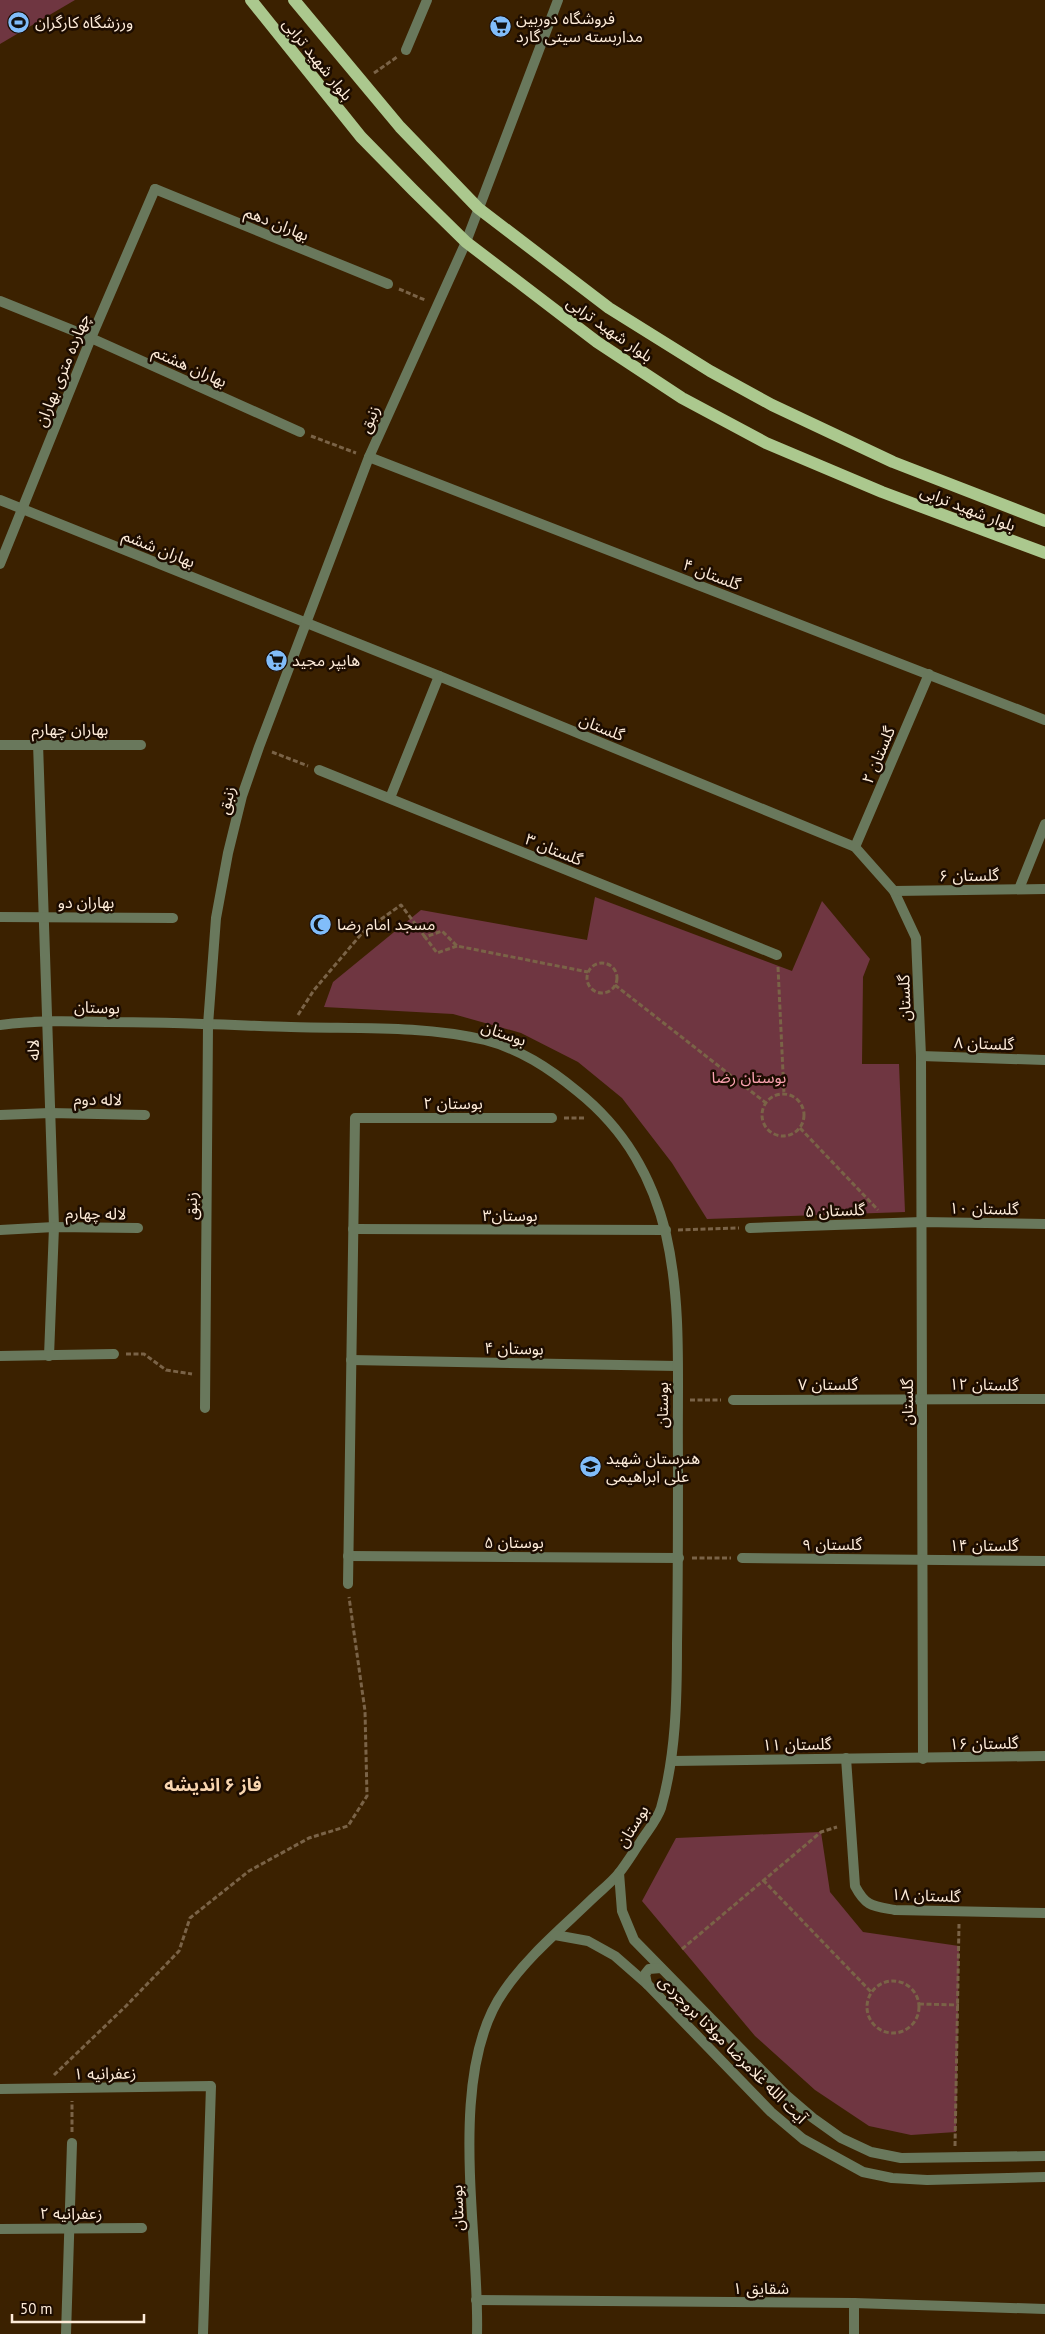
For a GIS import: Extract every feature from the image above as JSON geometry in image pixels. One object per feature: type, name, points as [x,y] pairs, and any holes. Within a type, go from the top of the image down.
[{"type":"main road","name":"بلوار شهید ترابی","points":[[250,0],[361,137],[466,242],[598,342],[682,398],[784,450],[882,492],[1045,553]]},
{"type":"main road","name":"بلوار شهید ترابی","points":[[294,0],[400,127],[478,208],[609,308],[710,371],[764,401],[893,462],[1045,521]]},
{"type":"street","points":[[406,50],[426,0]]},
{"type":"street","name":"زنبق","points":[[205,1408],[208,1025],[216,918],[228,853],[242,796],[369,457],[466,242],[558,0]]},
{"type":"street","name":"بهاران دهم","points":[[155,189],[388,284]]},
{"type":"street","name":"چهارده متری بهاران","points":[[0,564],[90,338],[155,189]]},
{"type":"street","name":"بهاران هشتم","points":[[0,301],[90,338],[300,432]]},
{"type":"street","name":"گلستان ۴","points":[[369,457],[1045,720]]},
{"type":"street","name":"بهاران ششم","points":[[0,500],[307,624]]},
{"type":"street","name":"گلستان","points":[[307,624],[439,676],[855,847],[894,891],[916,938],[921,1056],[923,1759]]},
{"type":"street","name":"گلستان ۲","points":[[855,847],[929,674]]},
{"type":"street","points":[[390,798],[439,676]]},
{"type":"street","name":"بهاران چهارم","points":[[0,745],[38,743],[141,745]]},
{"type":"street","name":"لاله","points":[[38,743],[54,1227],[49,1356]]},
{"type":"street","name":"گلستان ۳","points":[[319,770],[777,955]]},
{"type":"street","points":[[1019,889],[1045,824]]},
{"type":"street","name":"گلستان ۶","points":[[894,891],[1045,889]]},
{"type":"street","name":"بهاران دو","points":[[0,917],[173,918]]},
{"type":"street","name":"بوستان","points":[[0,1025],[47,1021],[430,1031],[492,1041],[514,1049],[548,1068],[584,1096],[626,1142],[642,1168],[655,1196],[666,1230],[674,1268],[677,1366],[679,1558],[677,1691],[672,1761],[659,1814],[619,1873],[528,1960],[502,1993],[488,2018],[473,2077],[471,2125],[470,2187],[477,2334]]},
{"type":"street","name":"گلستان ۸","points":[[921,1056],[1045,1060]]},
{"type":"street","name":"لاله دوم","points":[[0,1115],[50,1113],[145,1114]]},
{"type":"street","name":"بوستان ۲","points":[[353,1229],[355,1118],[552,1118]]},
{"type":"street","name":"گلستان ۵","points":[[750,1228],[922,1222]]},
{"type":"street","name":"گلستان ۱۰","points":[[922,1222],[1045,1224]]},
{"type":"street","name":"لاله چهارم","points":[[0,1230],[54,1227],[138,1228]]},
{"type":"street","points":[[348,1584],[353,1229]]},
{"type":"street","name":"بوستان۳","points":[[353,1229],[666,1230]]},
{"type":"street","points":[[0,1356],[114,1354]]},
{"type":"street","name":"بوستان ۴","points":[[351,1360],[677,1366]]},
{"type":"street","name":"گلستان ۱۲","points":[[922,1398],[1045,1400]]},
{"type":"street","name":"گلستان ۷","points":[[734,1400],[922,1398]]},
{"type":"street","name":"بوستان ۵","points":[[348,1556],[679,1558]]},
{"type":"street","name":"گلستان ۹","points":[[742,1558],[923,1560]]},
{"type":"street","name":"گلستان ۱۴","points":[[923,1560],[1045,1560]]},
{"type":"street","name":"گلستان ۱۶","points":[[923,1759],[1045,1756]]},
{"type":"street","name":"گلستان ۱۱","points":[[672,1761],[846,1758],[923,1759]]},
{"type":"street","name":"گلستان ۱۸","points":[[846,1758],[854,1886],[862,1900],[871,1906],[895,1910],[1045,1913]]},
{"type":"street","name":"آیت الله غلامرضا مولانا بروجردی","points":[[619,1873],[622,1911],[634,1940],[786,2094],[813,2118],[841,2138],[871,2152],[901,2158],[1045,2156]]},
{"type":"street","name":"آیت الله غلامرضا مولانا بروجردی","points":[[555,1934],[588,1941],[615,1956],[647,1984],[771,2112],[803,2139],[862,2172],[892,2178],[927,2180],[1045,2176]]},
{"type":"street","points":[[647,1984],[645,1974],[649,1969],[661,1968]]},
{"type":"street","name":"زعفرانیه ۱","points":[[0,2089],[211,2086],[202,2334]]},
{"type":"street","points":[[66,2334],[72,2142]]},
{"type":"street","name":"زعفرانیه ۲","points":[[0,2229],[142,2228]]},
{"type":"street","name":"شقایق ۱","points":[[476,2300],[854,2303],[1045,2309]]},
{"type":"street","points":[[854,2303],[854,2334]]},
{"type":"path","points":[[362,82],[406,50]]},
{"type":"path","points":[[388,284],[438,305]]},
{"type":"path","points":[[300,432],[369,457]]},
{"type":"path","points":[[260,747],[319,770]]},
{"type":"path","points":[[290,1027],[314,990],[364,932],[401,905],[437,953],[457,946],[588,972]]},
{"type":"path","points":[[425,937],[442,931],[457,946]]},
{"type":"path","points":[[777,955],[784,1094]]},
{"type":"path","points":[[594,965],[608,965],[615,971],[615,985],[607,992],[598,992],[590,986],[588,972],[594,965]]},
{"type":"path","points":[[615,985],[766,1103]]},
{"type":"path","points":[[784,1094],[796,1098],[804,1109],[805,1116],[800,1128],[789,1135],[782,1136],[769,1130],[762,1117],[766,1103],[771,1098],[784,1094]]},
{"type":"path","points":[[552,1118],[606,1118]]},
{"type":"path","points":[[800,1128],[890,1223]]},
{"type":"path","points":[[666,1230],[750,1228]]},
{"type":"path","points":[[114,1354],[144,1354],[166,1370],[205,1376]]},
{"type":"path","points":[[677,1400],[734,1400]]},
{"type":"path","points":[[679,1558],[742,1558]]},
{"type":"path","points":[[39,2089],[126,2006],[179,1951],[190,1918],[249,1871],[309,1838],[348,1826],[367,1796],[365,1720],[348,1584]]},
{"type":"path","points":[[682,1949],[821,1832],[850,1823]]},
{"type":"path","points":[[763,1880],[872,1993]]},
{"type":"path","points":[[954,2158],[959,2005],[959,1911]]},
{"type":"path","points":[[886,1982],[904,1983],[911,1988],[919,2004],[915,2021],[909,2028],[901,2032],[886,2032],[873,2023],[869,2016],[868,2008],[872,1993],[886,1982]]},
{"type":"path","points":[[919,2004],[959,2005]]},
{"type":"path","points":[[72,2088],[72,2142]]},
{"type":"green space","name":"ورزشگاه کارگران","points":[[0,0],[75,0],[0,44]]},
{"type":"green space","name":"بوستان رضا","points":[[595,897],[792,971],[822,901],[870,959],[863,977],[862,1064],[899,1064],[905,1212],[707,1219],[672,1163],[622,1098],[578,1062],[521,1033],[453,1014],[324,1007],[333,982],[421,910],[587,940]]},
{"type":"green space","points":[[821,1832],[830,1892],[863,1932],[959,1946],[956,2132],[911,2135],[869,2126],[815,2090],[755,2036],[642,1901],[676,1838]]},
{"type":"place","name":"ورزشگاه کارگران","points":[[19,22]]},
{"type":"place","name":"فروشگاه دوربین مداربسته سیتی گارد","points":[[500,27]]},
{"type":"place","name":"هایپر مجید","points":[[276,660]]},
{"type":"place","name":"مسجد امام رضا","points":[[321,924]]},
{"type":"place","name":"هنرستان شهید علی ابراهیمی","points":[[590,1467]]},
{"type":"district","name":"فاز ۶ اندیشه","points":[[213,1785]]}]
